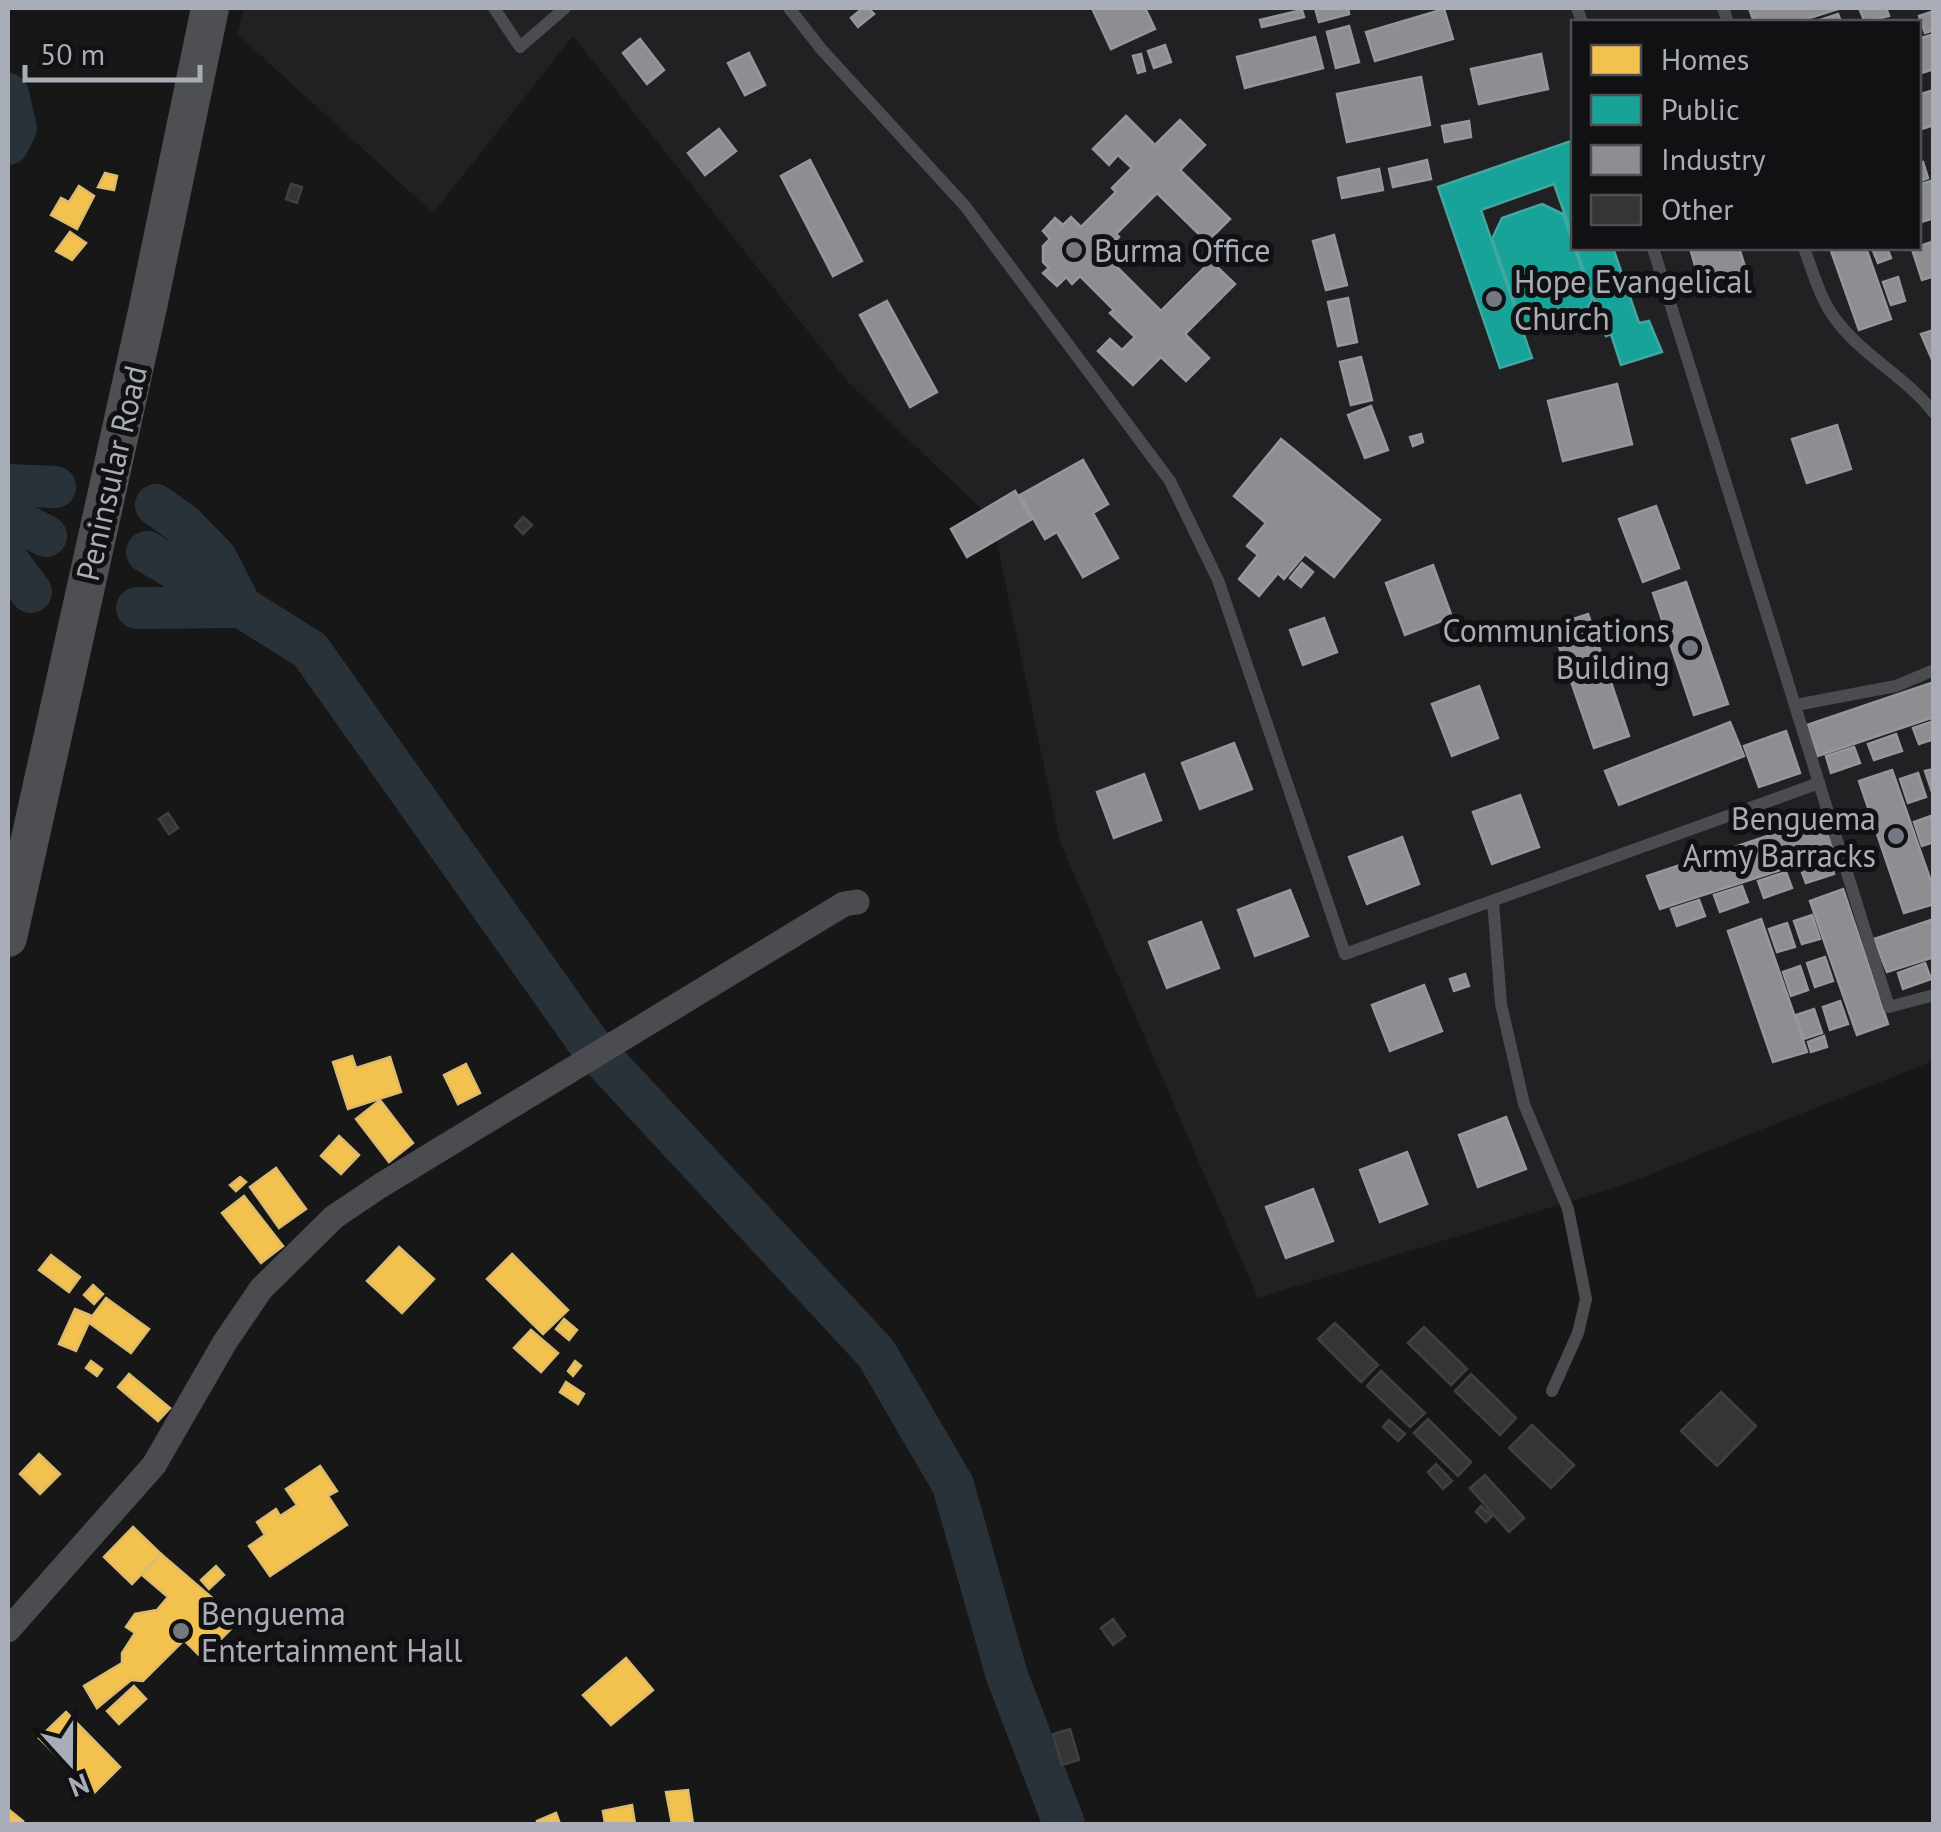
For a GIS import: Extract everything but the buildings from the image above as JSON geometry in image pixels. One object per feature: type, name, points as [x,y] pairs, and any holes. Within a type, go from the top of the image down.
[{"type":"main road","name":"Peninsular Road","points":[[8,938],[210,8]]},
{"type":"street","points":[[8,1630],[154,1465],[252,1302],[299,1249],[334,1218],[380,1186],[844,904],[858,902]]},
{"type":"lane","points":[[494,8],[520,47],[564,8]]},
{"type":"lane","points":[[790,8],[822,50],[965,206],[1170,482],[1218,580],[1345,954],[1820,783]]},
{"type":"lane","points":[[1654,250],[1887,1004],[1893,1008],[1934,995]]},
{"type":"lane","points":[[1805,250],[1834,318],[1852,340],[1902,378],[1934,413]]},
{"type":"lane","points":[[1796,706],[1896,686],[1934,670]]},
{"type":"lane","points":[[1493,901],[1502,1004],[1520,1088],[1568,1209],[1586,1299],[1578,1333],[1552,1391]]},
{"type":"shaded area","points":[[244,8],[1933,8],[1933,1061],[1626,1184],[1258,1298],[1060,842],[992,519],[849,383],[573,36],[433,213],[237,34]]},
{"type":"waterway","points":[[8,94],[16,128],[8,144]]},
{"type":"waterway","points":[[8,485],[55,487]]},
{"type":"waterway","points":[[156,505],[184,525],[216,558],[241,607]]},
{"type":"waterway","points":[[8,517],[46,536]]},
{"type":"waterway","points":[[147,552],[241,607]]},
{"type":"waterway","points":[[8,561],[31,592]]},
{"type":"waterway","points":[[137,608],[241,607],[310,650],[590,1045],[876,1353],[953,1485],[1007,1676],[1064,1824]]},
{"type":"place","name":"Burma Office","points":[[1074,250]]},
{"type":"place","name":"Hope Evangelical Church","points":[[1494,299]]},
{"type":"place","name":"Communications Building","points":[[1690,648]]},
{"type":"place","name":"Benguema Army Barracks","points":[[1896,836]]},
{"type":"place","name":"Benguema Entertainment Hall","points":[[181,1631]]}]
